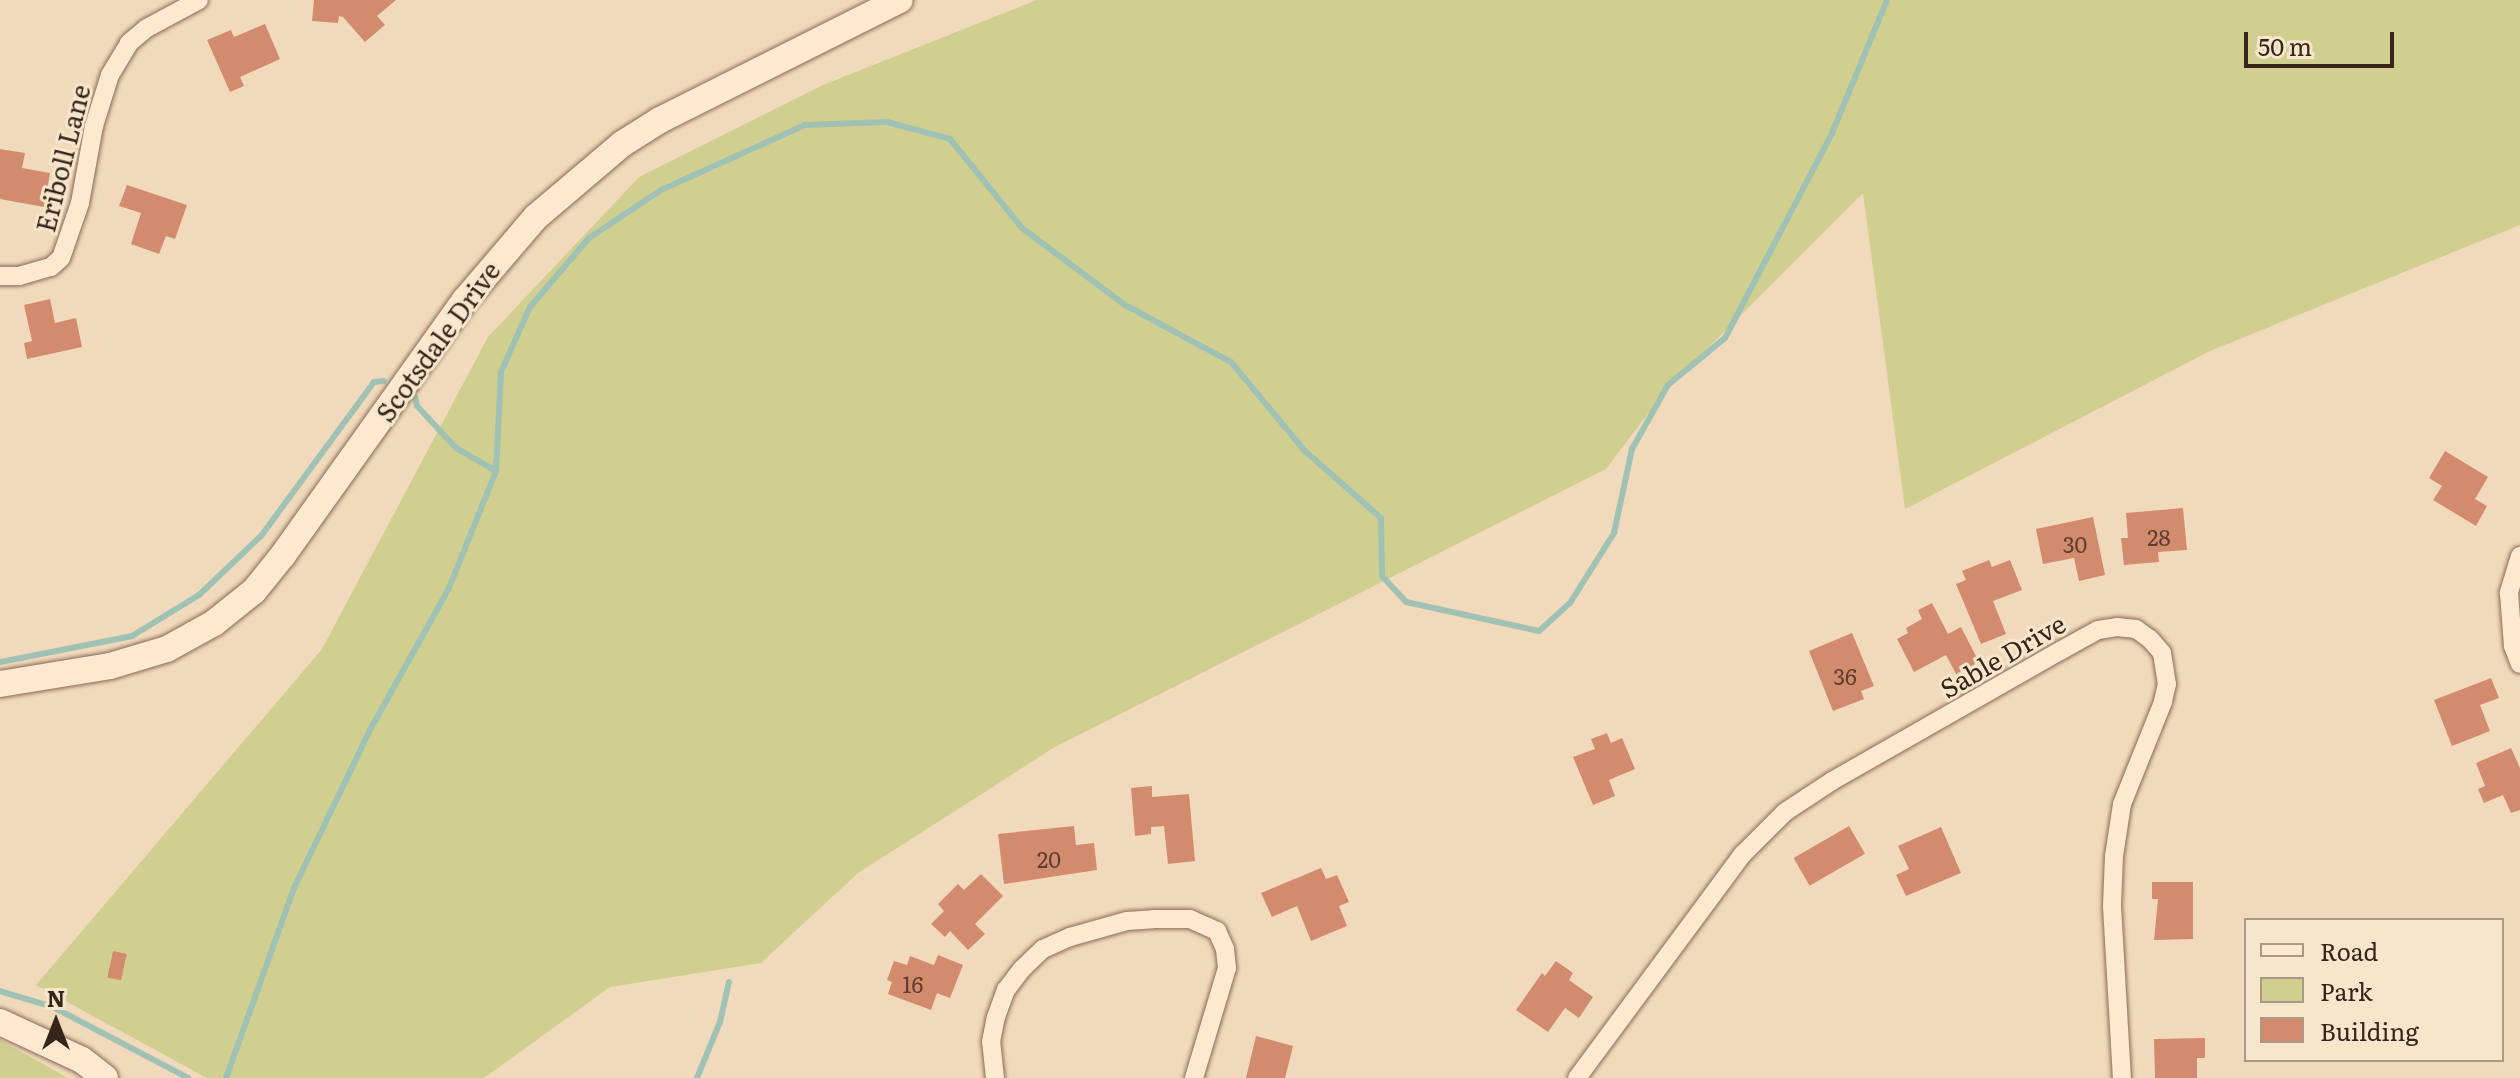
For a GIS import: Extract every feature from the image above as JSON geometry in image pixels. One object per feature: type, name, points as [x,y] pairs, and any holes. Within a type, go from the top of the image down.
[{"type":"street","name":"Eriboll Lane","points":[[0,276],[19,276],[51,267],[61,258],[80,203],[94,126],[110,75],[129,43],[147,28],[199,0]]},
{"type":"street","name":"Scotsdale Drive","points":[[0,684],[110,666],[167,649],[214,623],[254,591],[283,555],[465,300],[504,250],[547,206],[622,144],[660,120],[900,0]]},
{"type":"street","points":[[2520,556],[2509,593],[2509,616],[2513,646],[2520,664]]},
{"type":"street","name":"Sable Drive","points":[[1577,1078],[1743,854],[1785,812],[1832,781],[2060,651],[2098,630],[2117,627],[2136,629],[2150,639],[2162,653],[2167,684],[2163,702],[2122,804],[2114,856],[2112,906],[2122,1078]]},
{"type":"street","points":[[995,1078],[991,1042],[996,1017],[1006,990],[1022,969],[1043,949],[1070,937],[1127,921],[1153,919],[1190,919],[1217,931],[1225,949],[1227,968],[1194,1078]]},
{"type":"street","points":[[0,1022],[82,1060],[105,1078]]},
{"type":"green space","points":[[1037,0],[2520,0],[2520,225],[2210,351],[1905,509],[1863,193],[1665,391],[1606,469],[1055,747],[858,873],[761,963],[610,987],[484,1078],[207,1078],[36,985],[322,649],[488,337],[639,177],[823,85]]},
{"type":"green space","points":[[0,1040],[68,1078],[0,1078]]},
{"type":"building","points":[[314,0],[396,0],[377,16],[385,25],[365,42],[343,17],[339,16],[338,23],[312,21]]},
{"type":"building","points":[[265,24],[280,59],[240,77],[244,86],[230,92],[207,40],[231,30],[234,37]]},
{"type":"building","points":[[0,149],[25,153],[22,168],[50,173],[44,207],[0,199]]},
{"type":"building","points":[[127,185],[187,205],[175,239],[166,236],[159,254],[131,244],[141,213],[119,206]]},
{"type":"building","points":[[50,299],[55,323],[76,318],[82,347],[27,359],[24,343],[32,341],[24,305]]},
{"type":"building","points":[[2445,451],[2488,477],[2475,499],[2487,506],[2476,526],[2433,500],[2442,486],[2429,478]]},
{"type":"building","points":[[2183,508],[2187,550],[2158,552],[2159,562],[2124,565],[2121,538],[2128,538],[2126,513]]},
{"type":"building","points":[[2093,517],[2105,575],[2079,581],[2074,558],[2043,564],[2036,529]]},
{"type":"building","points":[[1989,560],[1992,567],[2010,560],[2022,590],[1993,601],[2006,634],[1981,644],[1956,584],[1966,580],[1962,571]]},
{"type":"building","points":[[1932,603],[1948,634],[1961,627],[1979,662],[1956,674],[1946,655],[1914,672],[1897,639],[1908,633],[1906,628],[1922,619],[1918,610]]},
{"type":"building","points":[[1852,633],[1874,686],[1861,691],[1864,699],[1833,711],[1809,651]]},
{"type":"building","points":[[2491,678],[2499,698],[2480,705],[2490,731],[2452,746],[2434,700]]},
{"type":"building","points":[[1607,733],[1611,743],[1622,738],[1635,769],[1609,780],[1615,796],[1593,805],[1573,757],[1595,749],[1591,739]]},
{"type":"building","points":[[2511,748],[2520,768],[2520,810],[2511,813],[2503,795],[2484,803],[2478,789],[2485,786],[2476,763]]},
{"type":"building","points":[[1152,786],[1152,797],[1189,794],[1195,861],[1168,864],[1164,826],[1151,827],[1151,834],[1135,836],[1131,788]]},
{"type":"building","points":[[1074,826],[1076,845],[1094,843],[1097,870],[1004,884],[998,834]]},
{"type":"building","points":[[1849,826],[1865,854],[1810,886],[1794,858]]},
{"type":"building","points":[[1941,827],[1961,873],[1906,896],[1896,875],[1909,869],[1898,846]]},
{"type":"building","points":[[1321,868],[1326,879],[1337,875],[1349,902],[1339,906],[1347,926],[1311,941],[1297,906],[1272,917],[1261,893]]},
{"type":"building","points":[[981,874],[1003,896],[975,924],[985,934],[968,950],[950,931],[945,937],[931,924],[944,911],[938,904],[958,884],[964,890]]},
{"type":"building","points":[[2152,882],[2193,882],[2193,939],[2154,940],[2158,899],[2152,899]]},
{"type":"building","points":[[113,951],[127,954],[121,980],[107,977]]},
{"type":"building","points":[[938,955],[963,965],[950,998],[937,993],[931,1010],[888,994],[892,982],[887,980],[894,961],[907,965],[910,956],[934,965]]},
{"type":"building","points":[[1556,961],[1573,973],[1569,980],[1593,997],[1579,1018],[1565,1008],[1548,1032],[1516,1010],[1542,973],[1545,976]]},
{"type":"building","points":[[1256,1036],[1293,1046],[1285,1078],[1246,1078]]},
{"type":"building","points":[[2205,1038],[2205,1058],[2197,1058],[2197,1078],[2155,1078],[2154,1039]]},
{"type":"waterway","points":[[226,1078],[294,888],[370,730],[449,588],[496,471],[501,372],[530,307],[589,238],[661,190],[805,125],[887,122],[950,139],[1022,228],[1125,305],[1231,362],[1305,451],[1381,518],[1382,576],[1406,602],[1539,631],[1570,603],[1614,533],[1632,449],[1668,385],[1725,338],[1832,133],[1887,0]]},
{"type":"waterway","points":[[0,662],[132,636],[199,595],[261,536],[374,382],[384,381]]},
{"type":"waterway","points":[[415,397],[417,406],[456,448],[496,471]]},
{"type":"waterway","points":[[697,1078],[720,1022],[729,982]]},
{"type":"waterway","points":[[0,991],[53,1007],[188,1078]]}]
